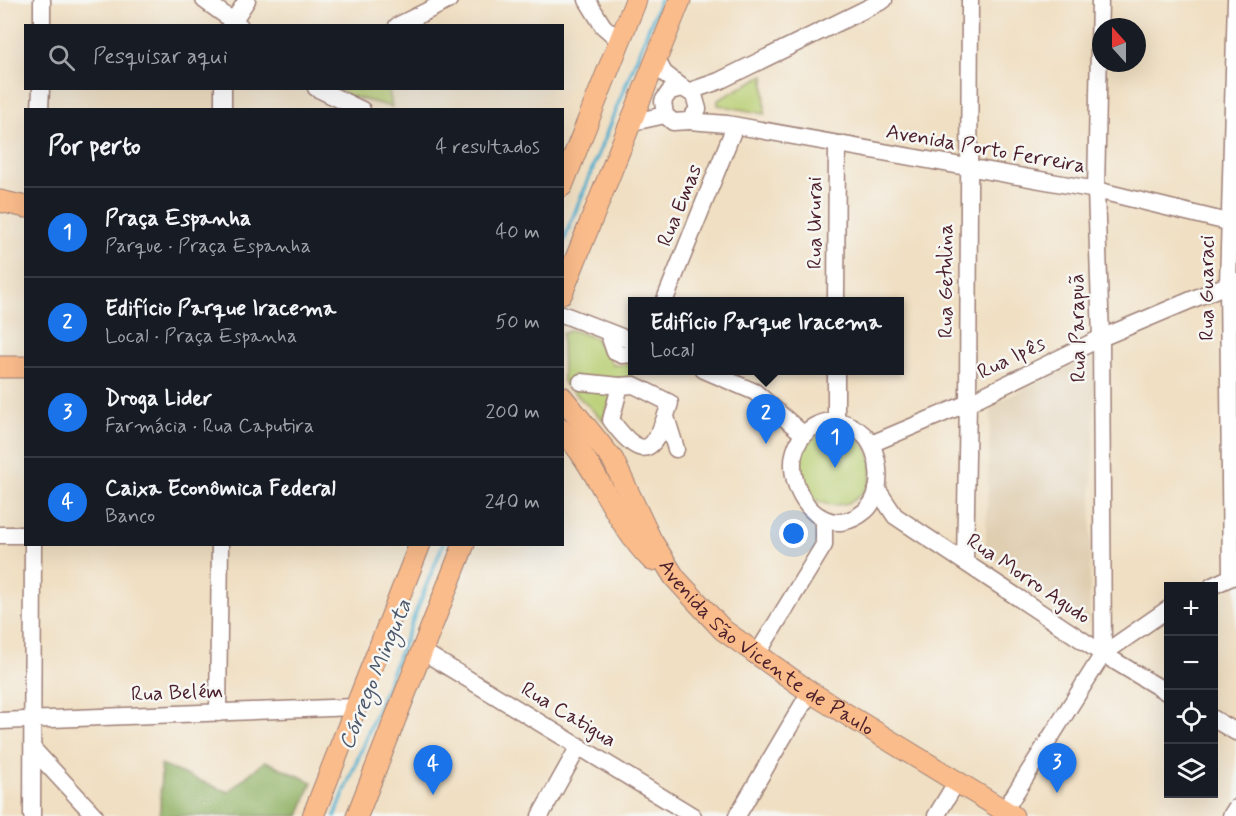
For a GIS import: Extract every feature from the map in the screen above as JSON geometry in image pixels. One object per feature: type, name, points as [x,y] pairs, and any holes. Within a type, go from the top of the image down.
[{"type":"main road","points":[[564,178],[570,152],[636,0]]},
{"type":"main road","points":[[564,283],[571,248],[629,123],[680,0]]},
{"type":"main road","points":[[0,201],[24,207]]},
{"type":"main road","points":[[0,367],[24,368]]},
{"type":"main road","name":"Avenida São Vicente de Paulo","points":[[564,400],[613,460],[638,508],[651,540],[675,578],[723,630],[756,656],[810,692],[1008,814]]},
{"type":"main road","name":"Avenida São Vicente de Paulo","points":[[564,406],[582,420]]},
{"type":"main road","points":[[564,433],[639,546],[675,578]]},
{"type":"main road","points":[[313,816],[419,546]]},
{"type":"main road","points":[[359,815],[463,546]]},
{"type":"street","points":[[42,0],[42,24]]},
{"type":"street","points":[[204,0],[235,23],[247,0]]},
{"type":"street","points":[[401,24],[449,0]]},
{"type":"street","points":[[587,0],[603,26],[620,41]]},
{"type":"street","points":[[692,102],[719,81],[884,0]]},
{"type":"street","name":"Rua Getulina","points":[[965,562],[970,0]]},
{"type":"street","name":"Rua Parapuã","points":[[1100,0],[1096,190],[1101,338],[1103,654]]},
{"type":"street","name":"Rua Guaraci","points":[[1234,576],[1232,223],[1236,0]]},
{"type":"street","points":[[656,58],[664,73],[692,102]]},
{"type":"street","points":[[40,108],[41,90]]},
{"type":"street","points":[[223,90],[223,108]]},
{"type":"street","points":[[320,90],[358,108]]},
{"type":"street","points":[[629,123],[664,115],[663,102],[670,91],[692,102]]},
{"type":"street","name":"Avenida Porto Ferreira","points":[[664,115],[678,124],[692,102],[731,125],[1096,190],[1232,223]]},
{"type":"street","name":"Rua Emas","points":[[666,297],[731,125]]},
{"type":"street","name":"Rua Ururai","points":[[836,297],[837,144]]},
{"type":"street","name":"Rua Ipês","points":[[872,444],[968,402],[1101,338],[1232,282]]},
{"type":"street","points":[[564,315],[628,339]]},
{"type":"street","points":[[608,332],[615,352],[628,354]]},
{"type":"street","points":[[716,375],[755,392],[803,434]]},
{"type":"street","points":[[836,375],[836,420]]},
{"type":"street","points":[[581,382],[631,381],[670,403],[660,434],[653,444],[633,446],[627,442],[611,420],[631,381]]},
{"type":"street","points":[[666,417],[676,449]]},
{"type":"street","points":[[836,420],[856,429],[872,444],[877,458],[877,489],[867,510],[845,522],[824,519],[807,505],[795,483],[793,464],[798,442],[803,434],[817,424],[836,420]]},
{"type":"street","name":"Rua Morro Agudo","points":[[877,489],[895,516],[1103,654],[1164,691]]},
{"type":"street","points":[[756,656],[824,545],[836,533],[872,515],[895,516]]},
{"type":"street","points":[[824,519],[824,545]]},
{"type":"street","points":[[0,535],[24,535]]},
{"type":"street","points":[[32,816],[33,546]]},
{"type":"street","points":[[218,713],[220,546]]},
{"type":"street","points":[[1218,583],[1234,576]]},
{"type":"street","points":[[1008,814],[1103,654],[1164,612]]},
{"type":"street","name":"Rua Catigua","points":[[422,651],[693,816]]},
{"type":"street","points":[[737,816],[810,692]]},
{"type":"street","name":"Rua Belém","points":[[0,721],[356,707]]},
{"type":"street","points":[[1218,721],[1236,732]]},
{"type":"street","points":[[540,816],[579,746]]},
{"type":"street","points":[[34,750],[95,816]]},
{"type":"street","points":[[936,816],[956,783]]},
{"type":"street","points":[[1231,816],[1236,808]]},
{"type":"shaded area","points":[[1092,355],[1095,361],[1089,624],[985,553],[991,405]]},
{"type":"green space","points":[[764,75],[765,114],[718,105],[718,100]]},
{"type":"green space","points":[[338,90],[389,90],[392,107],[350,96]]},
{"type":"green space","points":[[571,330],[595,338],[613,365],[628,364],[628,375],[632,375],[616,389],[603,420],[564,383],[564,333]]},
{"type":"green space","points":[[828,431],[842,431],[856,437],[866,447],[872,461],[872,475],[866,489],[856,499],[842,505],[828,505],[814,499],[804,489],[798,475],[798,461],[804,447],[814,437]]},
{"type":"green space","points":[[265,761],[312,782],[299,816],[160,816],[161,765],[228,792]]},
{"type":"waterway","name":"Córrego Minguta","points":[[564,240],[660,0]]},
{"type":"waterway","name":"Córrego Minguta","points":[[335,816],[442,546]]},
{"type":"place","name":"Edifício Parque Iracema","points":[[766,444]]},
{"type":"place","name":"Praça Espanha","points":[[835,468]]},
{"type":"place","name":"Droga Lider","points":[[1057,793]]},
{"type":"place","name":"Caixa Econômica Federal","points":[[433,795]]}]
